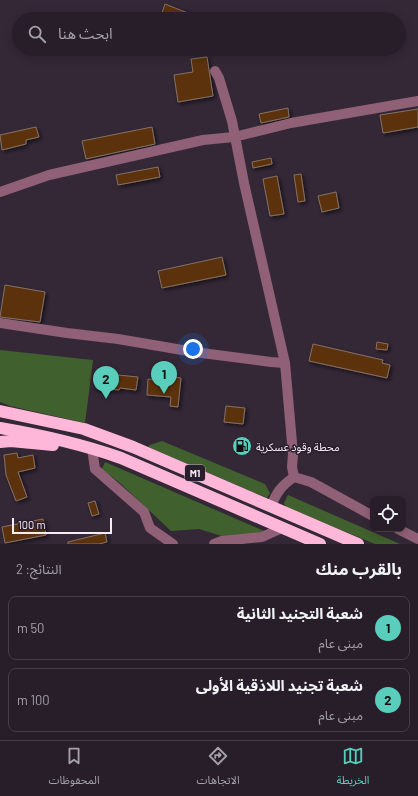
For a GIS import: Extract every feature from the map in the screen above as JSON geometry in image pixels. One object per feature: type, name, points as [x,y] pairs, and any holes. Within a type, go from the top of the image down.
[{"type":"highway","name":"M1","points":[[0,410],[84,428],[358,544]]},
{"type":"highway","name":"M1","points":[[0,428],[45,436],[92,448],[121,458],[320,544]]},
{"type":"highway","points":[[0,442],[11,441],[92,448]]},
{"type":"street","points":[[215,71],[219,78],[232,121],[244,183],[285,363],[293,454],[292,467],[294,477]]},
{"type":"street","points":[[0,192],[49,175],[203,140],[234,137],[291,123],[418,101]]},
{"type":"street","points":[[0,322],[188,351],[285,363]]},
{"type":"street","points":[[92,448],[95,469],[144,512],[150,528],[173,544]]},
{"type":"street","points":[[271,506],[282,485],[294,477]]},
{"type":"street","points":[[294,477],[311,482],[370,514]]},
{"type":"street","points":[[214,544],[222,541],[262,537],[282,528]]},
{"type":"street","points":[[404,532],[418,539]]},
{"type":"green space","points":[[0,350],[93,360],[85,423],[10,406],[0,402]]},
{"type":"green space","points":[[162,441],[265,484],[270,493],[267,498],[148,447]]},
{"type":"green space","points":[[105,462],[264,531],[260,535],[225,537],[199,529],[171,531],[120,483],[102,469]]},
{"type":"green space","points":[[288,495],[400,544],[375,544],[286,507],[284,503]]},
{"type":"building","points":[[165,4],[185,12],[162,12]]},
{"type":"building","points":[[207,57],[213,96],[178,102],[174,75],[193,72],[191,59]]},
{"type":"building","points":[[288,108],[289,117],[261,123],[259,114]]},
{"type":"building","points":[[418,109],[418,127],[383,133],[380,115]]},
{"type":"building","points":[[36,127],[39,137],[26,140],[26,144],[2,150],[0,135]]},
{"type":"building","points":[[152,127],[155,144],[86,159],[82,141]]},
{"type":"building","points":[[271,158],[272,164],[253,168],[252,162]]},
{"type":"building","points":[[158,167],[160,177],[118,185],[116,175]]},
{"type":"building","points":[[301,174],[305,201],[298,202],[294,175]]},
{"type":"building","points":[[277,176],[284,214],[270,216],[263,179]]},
{"type":"building","points":[[336,192],[339,208],[322,212],[318,196]]},
{"type":"building","points":[[222,257],[226,275],[162,288],[158,271]]},
{"type":"building","points":[[5,285],[45,292],[40,322],[0,317]]},
{"type":"building","points":[[377,342],[388,344],[387,350],[376,349]]},
{"type":"building","points":[[313,344],[383,360],[382,363],[390,365],[387,378],[309,361]]},
{"type":"building","points":[[97,373],[138,377],[136,390],[96,388]]},
{"type":"building","points":[[174,377],[181,378],[178,407],[170,406],[171,397],[147,395],[148,379],[173,381]]},
{"type":"building","points":[[226,406],[245,408],[243,424],[224,422]]},
{"type":"building","points":[[17,453],[18,458],[33,455],[35,468],[18,472],[27,497],[16,501],[6,475],[4,455]]},
{"type":"building","points":[[95,501],[99,514],[92,516],[88,503]]},
{"type":"building","points":[[43,519],[46,535],[5,543],[2,527]]},
{"type":"building","points":[[105,533],[107,542],[99,544],[68,544],[68,542]]},
{"type":"place","name":"شعبة التجنيد الثانية","points":[[164,394]]},
{"type":"place","name":"شعبة تجنيد اللاذقية الأولى","points":[[106,399]]},
{"type":"place","name":"محطة وقود عسكرية","points":[[242,446]]}]
